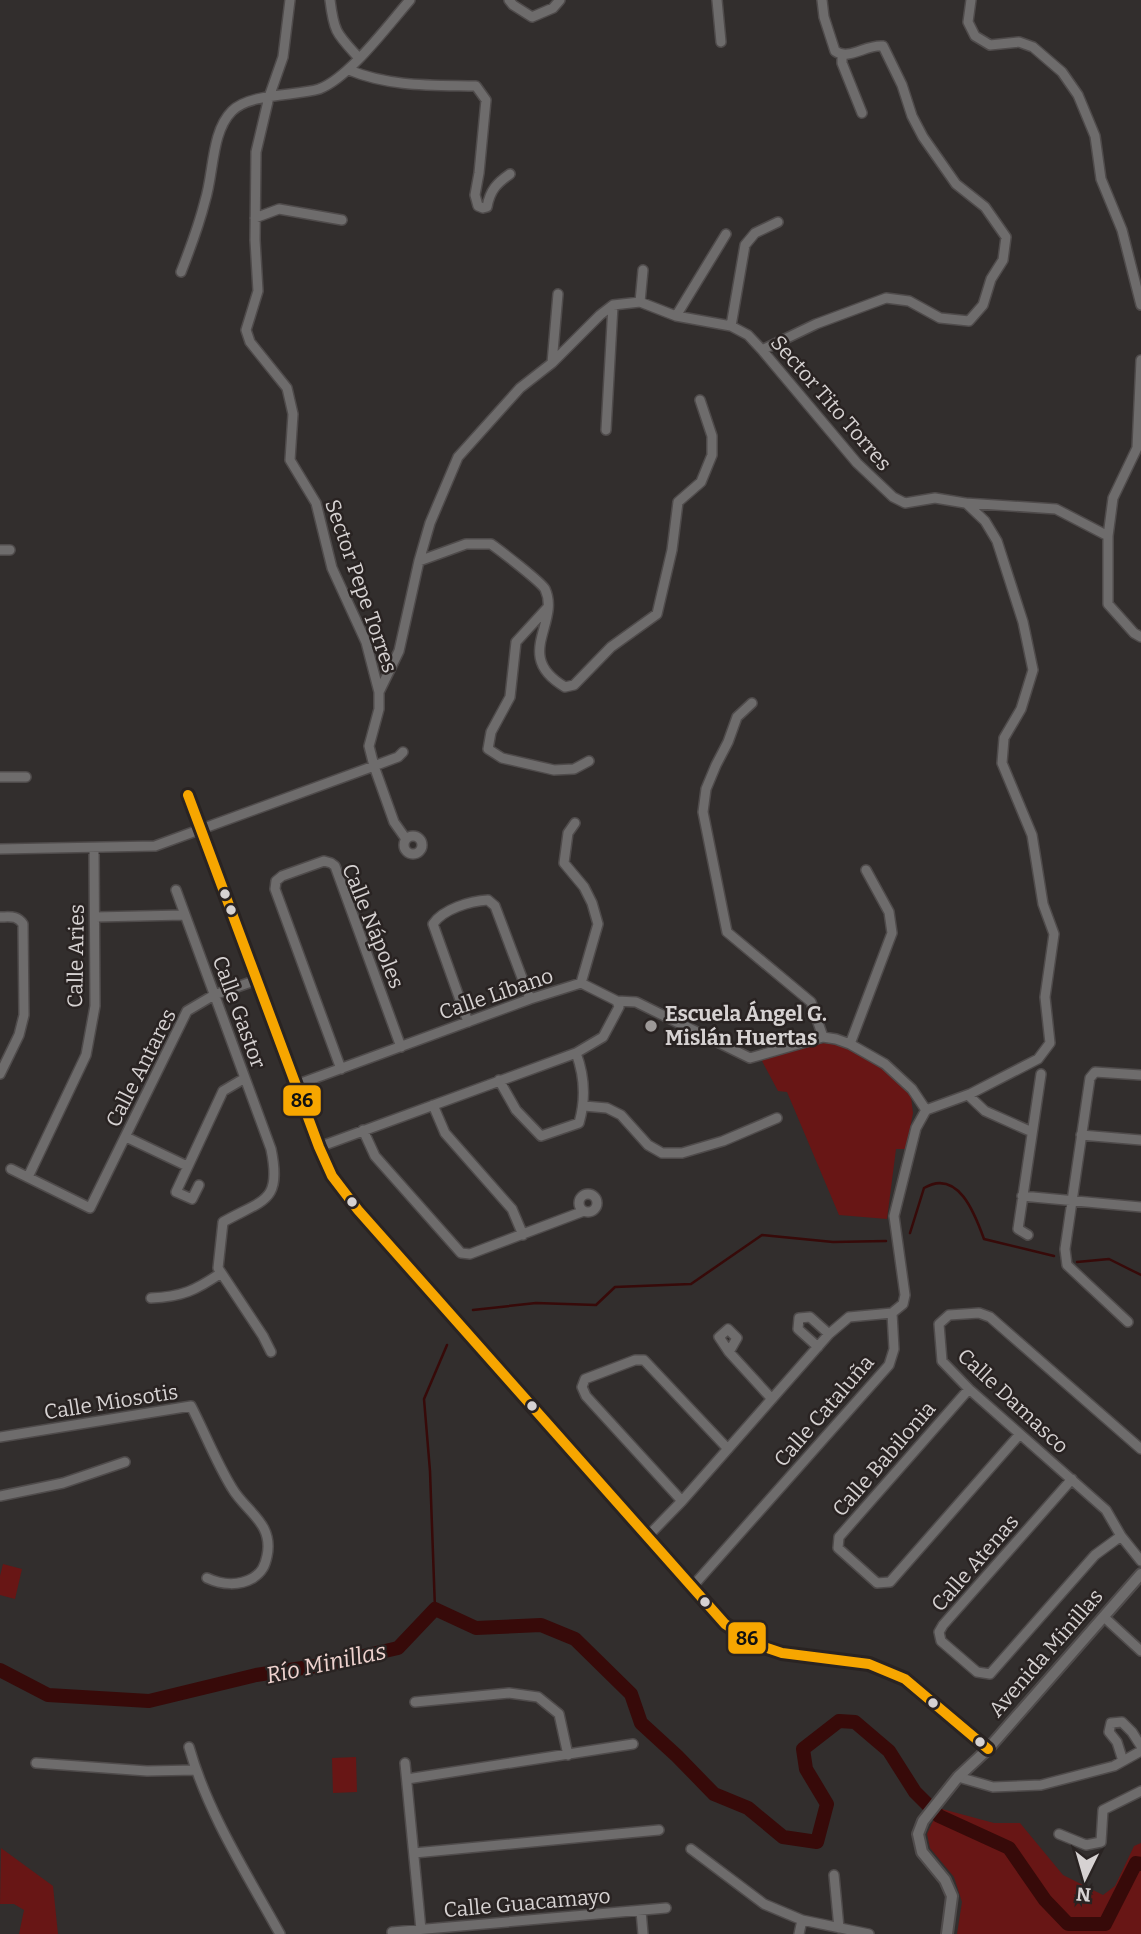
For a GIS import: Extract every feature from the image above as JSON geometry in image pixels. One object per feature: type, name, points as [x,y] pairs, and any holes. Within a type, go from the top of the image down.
[{"type":"street","name":"Sector Pepe Torres","points":[[290,0],[283,57],[269,97],[256,152],[258,291],[246,330],[250,342],[287,388],[293,414],[290,460],[316,503],[332,568],[366,642],[379,692]]},
{"type":"street","points":[[330,0],[333,24],[339,37],[359,58]]},
{"type":"street","points":[[181,272],[206,200],[217,140],[233,109],[241,104],[269,97],[320,88],[349,70],[410,0]]},
{"type":"street","points":[[509,0],[532,17],[553,8],[559,0]]},
{"type":"street","points":[[716,0],[720,42]]},
{"type":"street","points":[[762,350],[816,324],[886,298],[909,301],[940,318],[969,321],[983,305],[991,279],[1003,260],[1006,237],[985,207],[956,184],[923,137],[883,46],[874,45],[842,55],[835,51],[824,18],[822,0]]},
{"type":"street","points":[[971,0],[968,22],[975,36],[990,45],[1019,42],[1033,47],[1062,72],[1077,95],[1095,136],[1101,179],[1122,230],[1141,305]]},
{"type":"street","points":[[842,55],[842,63],[862,113]]},
{"type":"street","points":[[349,70],[367,78],[414,85],[476,86],[486,100],[475,195],[478,206],[487,206],[492,189],[510,174]]},
{"type":"street","points":[[255,218],[279,209],[342,220]]},
{"type":"street","points":[[731,326],[745,245],[755,233],[778,222]]},
{"type":"street","points":[[676,316],[726,234]]},
{"type":"street","points":[[640,302],[643,270]]},
{"type":"street","points":[[552,362],[558,294]]},
{"type":"street","name":"Sector Tito Torres","points":[[613,305],[640,302],[676,316],[731,326],[748,335],[857,463],[893,498],[905,503],[935,498],[965,503],[1056,509],[1108,536]]},
{"type":"street","points":[[407,839],[394,822],[369,747],[379,709],[379,692],[399,651],[430,523],[458,457],[520,388],[613,305]]},
{"type":"street","points":[[606,430],[613,305]]},
{"type":"street","points":[[1141,360],[1137,448],[1113,499],[1108,536],[1108,604],[1134,633],[1141,637]]},
{"type":"street","points":[[419,561],[466,544],[491,544],[545,588],[549,605],[538,649],[543,665],[556,682],[565,687],[574,685],[611,647],[657,614],[673,550],[678,502],[701,482],[712,455],[712,436],[700,400]]},
{"type":"street","points":[[647,1537],[728,1450],[829,1334],[849,1317],[892,1313],[903,1304],[905,1295],[894,1216],[916,1128],[926,1110],[968,1095],[1038,1059],[1050,1043],[1045,997],[1054,934],[1043,904],[1032,835],[1002,763],[1004,738],[1021,709],[1033,670],[1023,622],[997,541],[985,521],[965,503]]},
{"type":"street","points":[[549,605],[516,642],[510,697],[491,733],[488,749],[502,758],[554,770],[574,769],[589,761]]},
{"type":"street","points":[[751,703],[737,717],[706,789],[703,812],[727,932],[811,1002],[823,1037],[850,1044],[884,1064],[912,1089],[926,1110]]},
{"type":"street","points":[[0,849],[155,846],[398,757],[403,752]]},
{"type":"street","points":[[0,777],[26,776]]},
{"type":"street","points":[[188,794],[319,1147],[332,1175],[358,1210],[725,1624],[758,1646],[782,1653],[869,1664],[905,1679],[988,1749]]},
{"type":"street","points":[[575,823],[568,833],[564,863],[584,887],[598,924],[580,983]]},
{"type":"street","name":"Calle Aries","points":[[28,1177],[86,1055],[95,1006],[94,848]]},
{"type":"street","name":"Calle Nápoles","points":[[341,1069],[275,889],[276,881],[282,877],[313,865],[324,861],[335,866],[401,1046]]},
{"type":"street","points":[[850,1044],[892,933],[889,912],[866,870]]},
{"type":"street","name":"Calle Gastor","points":[[176,890],[271,1149],[275,1170],[274,1186],[267,1198],[223,1222],[218,1268],[221,1273]]},
{"type":"street","points":[[468,1022],[433,924],[439,915],[477,901],[488,900],[495,906],[530,999]]},
{"type":"street","points":[[95,917],[184,915]]},
{"type":"street","points":[[0,917],[15,917],[23,924],[24,1006],[19,1035],[0,1074]]},
{"type":"street","name":"Calle Antares","points":[[28,1177],[90,1208],[187,1012],[214,995],[257,980]]},
{"type":"street","name":"Calle Líbano","points":[[296,1085],[580,983],[617,1001],[636,1002],[750,1058],[823,1037]]},
{"type":"street","points":[[319,1147],[576,1053],[603,1037],[619,1007],[617,1001]]},
{"type":"street","points":[[499,1080],[516,1110],[541,1136],[579,1124],[584,1106],[583,1073],[576,1053]]},
{"type":"street","points":[[1128,1322],[1067,1265],[1065,1249],[1090,1078],[1095,1072],[1141,1075]]},
{"type":"street","points":[[1028,1235],[1018,1229],[1041,1074]]},
{"type":"street","points":[[199,1185],[192,1199],[176,1192],[223,1091],[244,1078]]},
{"type":"street","points":[[968,1095],[985,1111],[1032,1132]]},
{"type":"street","points":[[433,1105],[445,1133],[512,1209],[523,1235]]},
{"type":"street","points":[[584,1106],[607,1108],[621,1115],[648,1145],[662,1153],[682,1153],[723,1141],[776,1118]]},
{"type":"street","points":[[363,1130],[375,1156],[460,1253],[470,1254],[584,1211]]},
{"type":"street","points":[[1081,1135],[1141,1140]]},
{"type":"street","points":[[126,1137],[187,1167]]},
{"type":"street","points":[[11,1169],[28,1177]]},
{"type":"street","points":[[1023,1196],[1141,1207]]},
{"type":"street","points":[[151,1298],[175,1297],[187,1293],[221,1273],[271,1352]]},
{"type":"street","name":"Calle Cataluña","points":[[692,1587],[889,1365],[894,1349],[892,1313]]},
{"type":"street","name":"Calle Damasco","points":[[1141,1449],[990,1317],[979,1313],[949,1315],[939,1324],[942,1361],[969,1389],[1106,1510],[1141,1561]]},
{"type":"street","points":[[818,1347],[797,1329],[799,1318],[810,1317],[829,1334]]},
{"type":"street","points":[[729,1352],[772,1399]]},
{"type":"street","points":[[682,1501],[586,1395],[582,1387],[585,1379],[635,1360],[644,1360],[728,1450]]},
{"type":"street","name":"Calle Babilonia","points":[[969,1389],[839,1537],[838,1548],[849,1559],[877,1583],[890,1581],[1020,1434]]},
{"type":"street","name":"Calle Miosotis","points":[[0,1437],[191,1406],[233,1491],[256,1516],[268,1538],[269,1546],[265,1566],[251,1579],[242,1583],[226,1584],[207,1578]]},
{"type":"street","points":[[0,1496],[63,1483],[125,1462]]},
{"type":"street","name":"Calle Atenas","points":[[1072,1479],[943,1625],[939,1632],[942,1640],[977,1672],[990,1674],[1095,1555],[1121,1535]]},
{"type":"street","name":"Avenida Minillas","points":[[947,1934],[952,1896],[945,1881],[922,1852],[918,1834],[923,1821],[958,1777],[988,1749],[1141,1574]]},
{"type":"street","points":[[1104,1617],[1141,1651]]},
{"type":"street","points":[[415,1702],[509,1692],[538,1697],[559,1714],[568,1755]]},
{"type":"street","points":[[958,1777],[993,1787],[1041,1785],[1114,1766],[1123,1761],[1141,1748],[1132,1732],[1122,1722],[1111,1723],[1109,1732],[1118,1742],[1123,1761]]},
{"type":"street","points":[[407,1779],[633,1744]]},
{"type":"street","points":[[189,1747],[196,1770],[224,1832],[280,1934]]},
{"type":"street","points":[[36,1763],[147,1771],[196,1770]]},
{"type":"street","points":[[405,1763],[421,1930]]},
{"type":"street","points":[[1059,1834],[1086,1845],[1101,1842],[1102,1810],[1141,1791]]},
{"type":"street","points":[[414,1853],[659,1830]]},
{"type":"street","points":[[691,1849],[764,1904],[802,1920],[869,1934]]},
{"type":"street","points":[[834,1875],[839,1928]]},
{"type":"street","name":"Calle Guacamayo","points":[[392,1932],[666,1909]]},
{"type":"street","points":[[642,1911],[643,1934]]},
{"type":"street","points":[[799,1934],[802,1920]]},
{"type":"shaded area","points":[[824,1043],[844,1046],[876,1062],[911,1097],[913,1113],[906,1149],[896,1149],[887,1219],[839,1215],[787,1092],[778,1091],[761,1059]]},
{"type":"shaded area","points":[[3,1564],[22,1569],[15,1599],[0,1595]]},
{"type":"shaded area","points":[[356,1757],[357,1792],[333,1793],[332,1758]]},
{"type":"shaded area","points":[[942,1809],[994,1823],[1020,1823],[1063,1875],[1103,1895],[1115,1886],[1134,1846],[1141,1843],[1141,1934],[957,1934],[962,1902],[954,1877],[930,1848],[927,1834]]},
{"type":"shaded area","points":[[1,1848],[53,1886],[58,1934],[19,1934],[24,1910],[14,1904],[0,1904]]},
{"type":"waterway","points":[[910,1233],[924,1188],[936,1183],[946,1184],[956,1189],[970,1207],[984,1239],[1054,1256]]},
{"type":"waterway","points":[[473,1310],[536,1303],[596,1305],[615,1287],[691,1284],[762,1235],[833,1242],[886,1241]]},
{"type":"waterway","points":[[1077,1262],[1109,1259],[1141,1275]]},
{"type":"waterway","points":[[435,1609],[430,1471],[424,1399],[447,1345]]},
{"type":"waterway","name":"Río Minillas","points":[[0,1670],[48,1695],[149,1701],[256,1675],[329,1664],[398,1648],[435,1609],[476,1628],[541,1625],[575,1639],[631,1694],[641,1723],[714,1794],[748,1808],[783,1837],[817,1842],[827,1804],[806,1769],[803,1749],[839,1721],[855,1722],[889,1751],[915,1792],[939,1816],[1009,1848],[1045,1900],[1068,1924],[1105,1924],[1136,1863],[1141,1864]]},
{"type":"transit line","name":"86","points":[[188,795],[319,1147],[332,1176],[358,1210],[725,1624],[758,1645],[782,1653],[869,1664],[905,1679],[988,1749]]},
{"type":"place","name":"Escuela Ángel G. Mislán Huertas","points":[[651,1026]]}]
